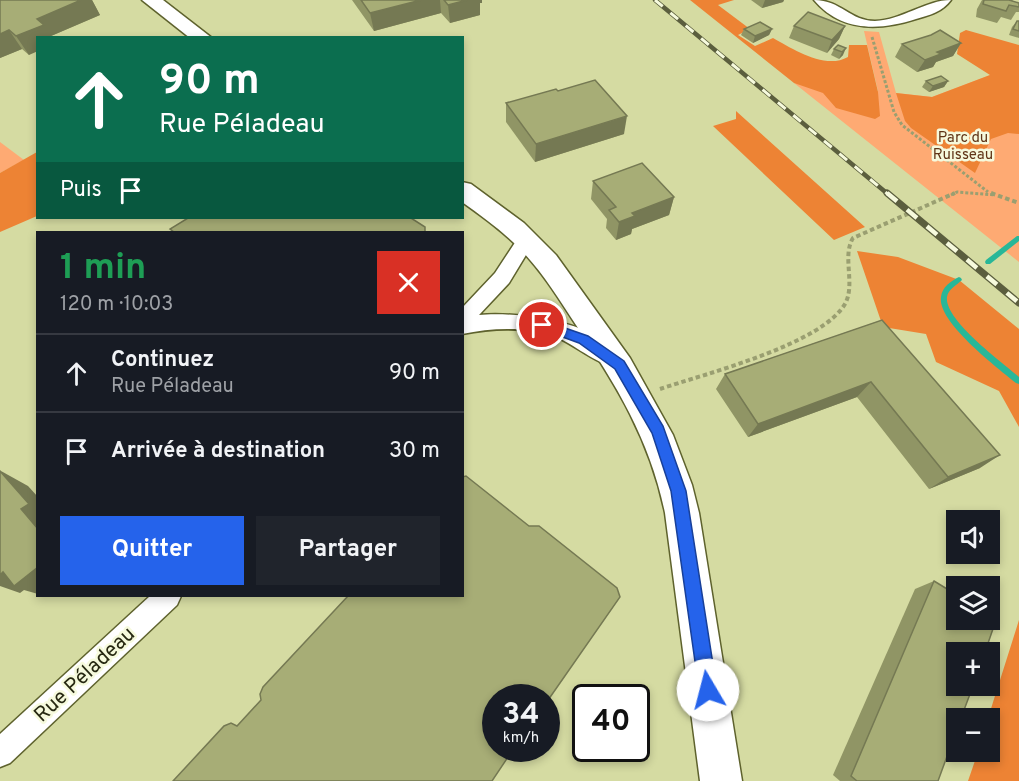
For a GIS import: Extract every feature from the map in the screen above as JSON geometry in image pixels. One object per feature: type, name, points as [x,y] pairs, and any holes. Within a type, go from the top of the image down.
[{"type":"street","points":[[151,0],[200,36]]},
{"type":"street","points":[[820,0],[849,20],[869,26],[886,25],[918,15],[935,9],[945,0]]},
{"type":"street","points":[[464,192],[526,240],[554,272],[639,396],[666,450],[678,491],[721,781]]},
{"type":"street","points":[[464,319],[502,278],[526,240]]},
{"type":"street","points":[[464,326],[498,321],[542,325],[584,340],[619,365]]},
{"type":"street","name":"Rue Péladeau","points":[[0,753],[167,597]]},
{"type":"path","points":[[869,26],[898,119],[908,131],[981,184],[988,192]]},
{"type":"path","points":[[639,396],[787,344],[819,329],[838,314],[849,295],[852,274],[848,247],[850,240],[950,194],[964,191],[988,192],[1019,203]]},
{"type":"green space","points":[[690,0],[734,0],[718,5],[750,29],[738,35],[755,46],[773,38],[809,56],[829,61],[848,57],[849,45],[867,45],[878,92],[880,116],[875,119],[836,108],[823,93],[794,83]]},
{"type":"green space","points":[[966,30],[1019,45],[1019,134],[1008,133],[991,139],[975,173],[911,128],[905,121],[896,93],[932,97],[990,75],[957,54],[960,33]]},
{"type":"green space","name":"Parc du Ruisseau","points":[[864,31],[879,32],[896,93],[932,97],[1019,64],[1019,262],[794,83],[878,91]]},
{"type":"green space","points":[[736,111],[865,227],[834,240],[713,126],[736,119]]},
{"type":"green space","points":[[0,142],[24,160],[0,173]]},
{"type":"green space","points":[[36,153],[36,216],[0,232],[0,173]]},
{"type":"green space","points":[[857,251],[898,257],[959,280],[1019,329],[1019,427],[999,391],[936,362],[926,334],[883,327]]},
{"type":"green space","points":[[1019,620],[1019,781],[968,781],[975,762],[1000,762],[1000,708],[991,708],[995,696],[1000,696],[1000,680]]},
{"type":"building","points":[[0,0],[81,0],[37,19],[44,25],[16,36],[9,30],[0,34]]},
{"type":"building","points":[[361,0],[421,0],[370,13]]},
{"type":"building","points":[[444,0],[467,0],[448,5]]},
{"type":"building","points":[[984,0],[1009,0],[1019,3],[1019,7],[1009,5],[1006,11],[983,4]]},
{"type":"building","points":[[808,12],[845,26],[832,40],[794,26]]},
{"type":"building","points":[[1019,21],[1019,31],[1013,29]]},
{"type":"building","points":[[760,22],[772,29],[755,36],[744,29]]},
{"type":"building","points":[[940,30],[961,43],[937,52],[941,54],[925,60],[902,44],[931,35]]},
{"type":"building","points":[[838,45],[846,48],[842,52],[834,49]]},
{"type":"building","points":[[941,76],[948,81],[933,86],[926,81]]},
{"type":"building","points":[[595,80],[627,116],[536,144],[506,103],[556,89],[558,91]]},
{"type":"building","points":[[642,163],[674,197],[632,213],[635,216],[619,222],[609,210],[616,207],[593,181]]},
{"type":"building","points":[[186,219],[413,219],[425,227],[425,231],[173,231],[170,229]]},
{"type":"building","points":[[882,320],[1000,455],[948,477],[871,382],[758,424],[725,374]]},
{"type":"building","points":[[0,471],[29,504],[21,509],[36,527],[36,569],[14,586],[3,572],[0,575]]},
{"type":"building","points":[[464,476],[466,476],[529,526],[539,526],[617,588],[620,597],[559,684],[482,684],[482,762],[505,762],[492,781],[173,781],[224,726],[231,723],[237,726],[261,700],[260,694],[263,687],[347,597],[464,597]]},
{"type":"building","points":[[934,581],[946,588],[946,630],[993,630],[988,642],[946,642],[946,696],[969,696],[965,708],[946,708],[946,759],[938,781],[857,781],[851,776]]},
{"type":"waterway","points":[[988,262],[1019,238]]},
{"type":"waterway","points":[[959,280],[950,286],[944,295],[947,312],[964,333],[1019,381]]},
{"type":"railway","points":[[655,0],[889,195]]},
{"type":"railway","points":[[887,193],[1019,303]]},
{"type":"route","points":[[542,325],[584,340],[619,365],[658,431],[673,470],[678,491],[708,690]]}]
